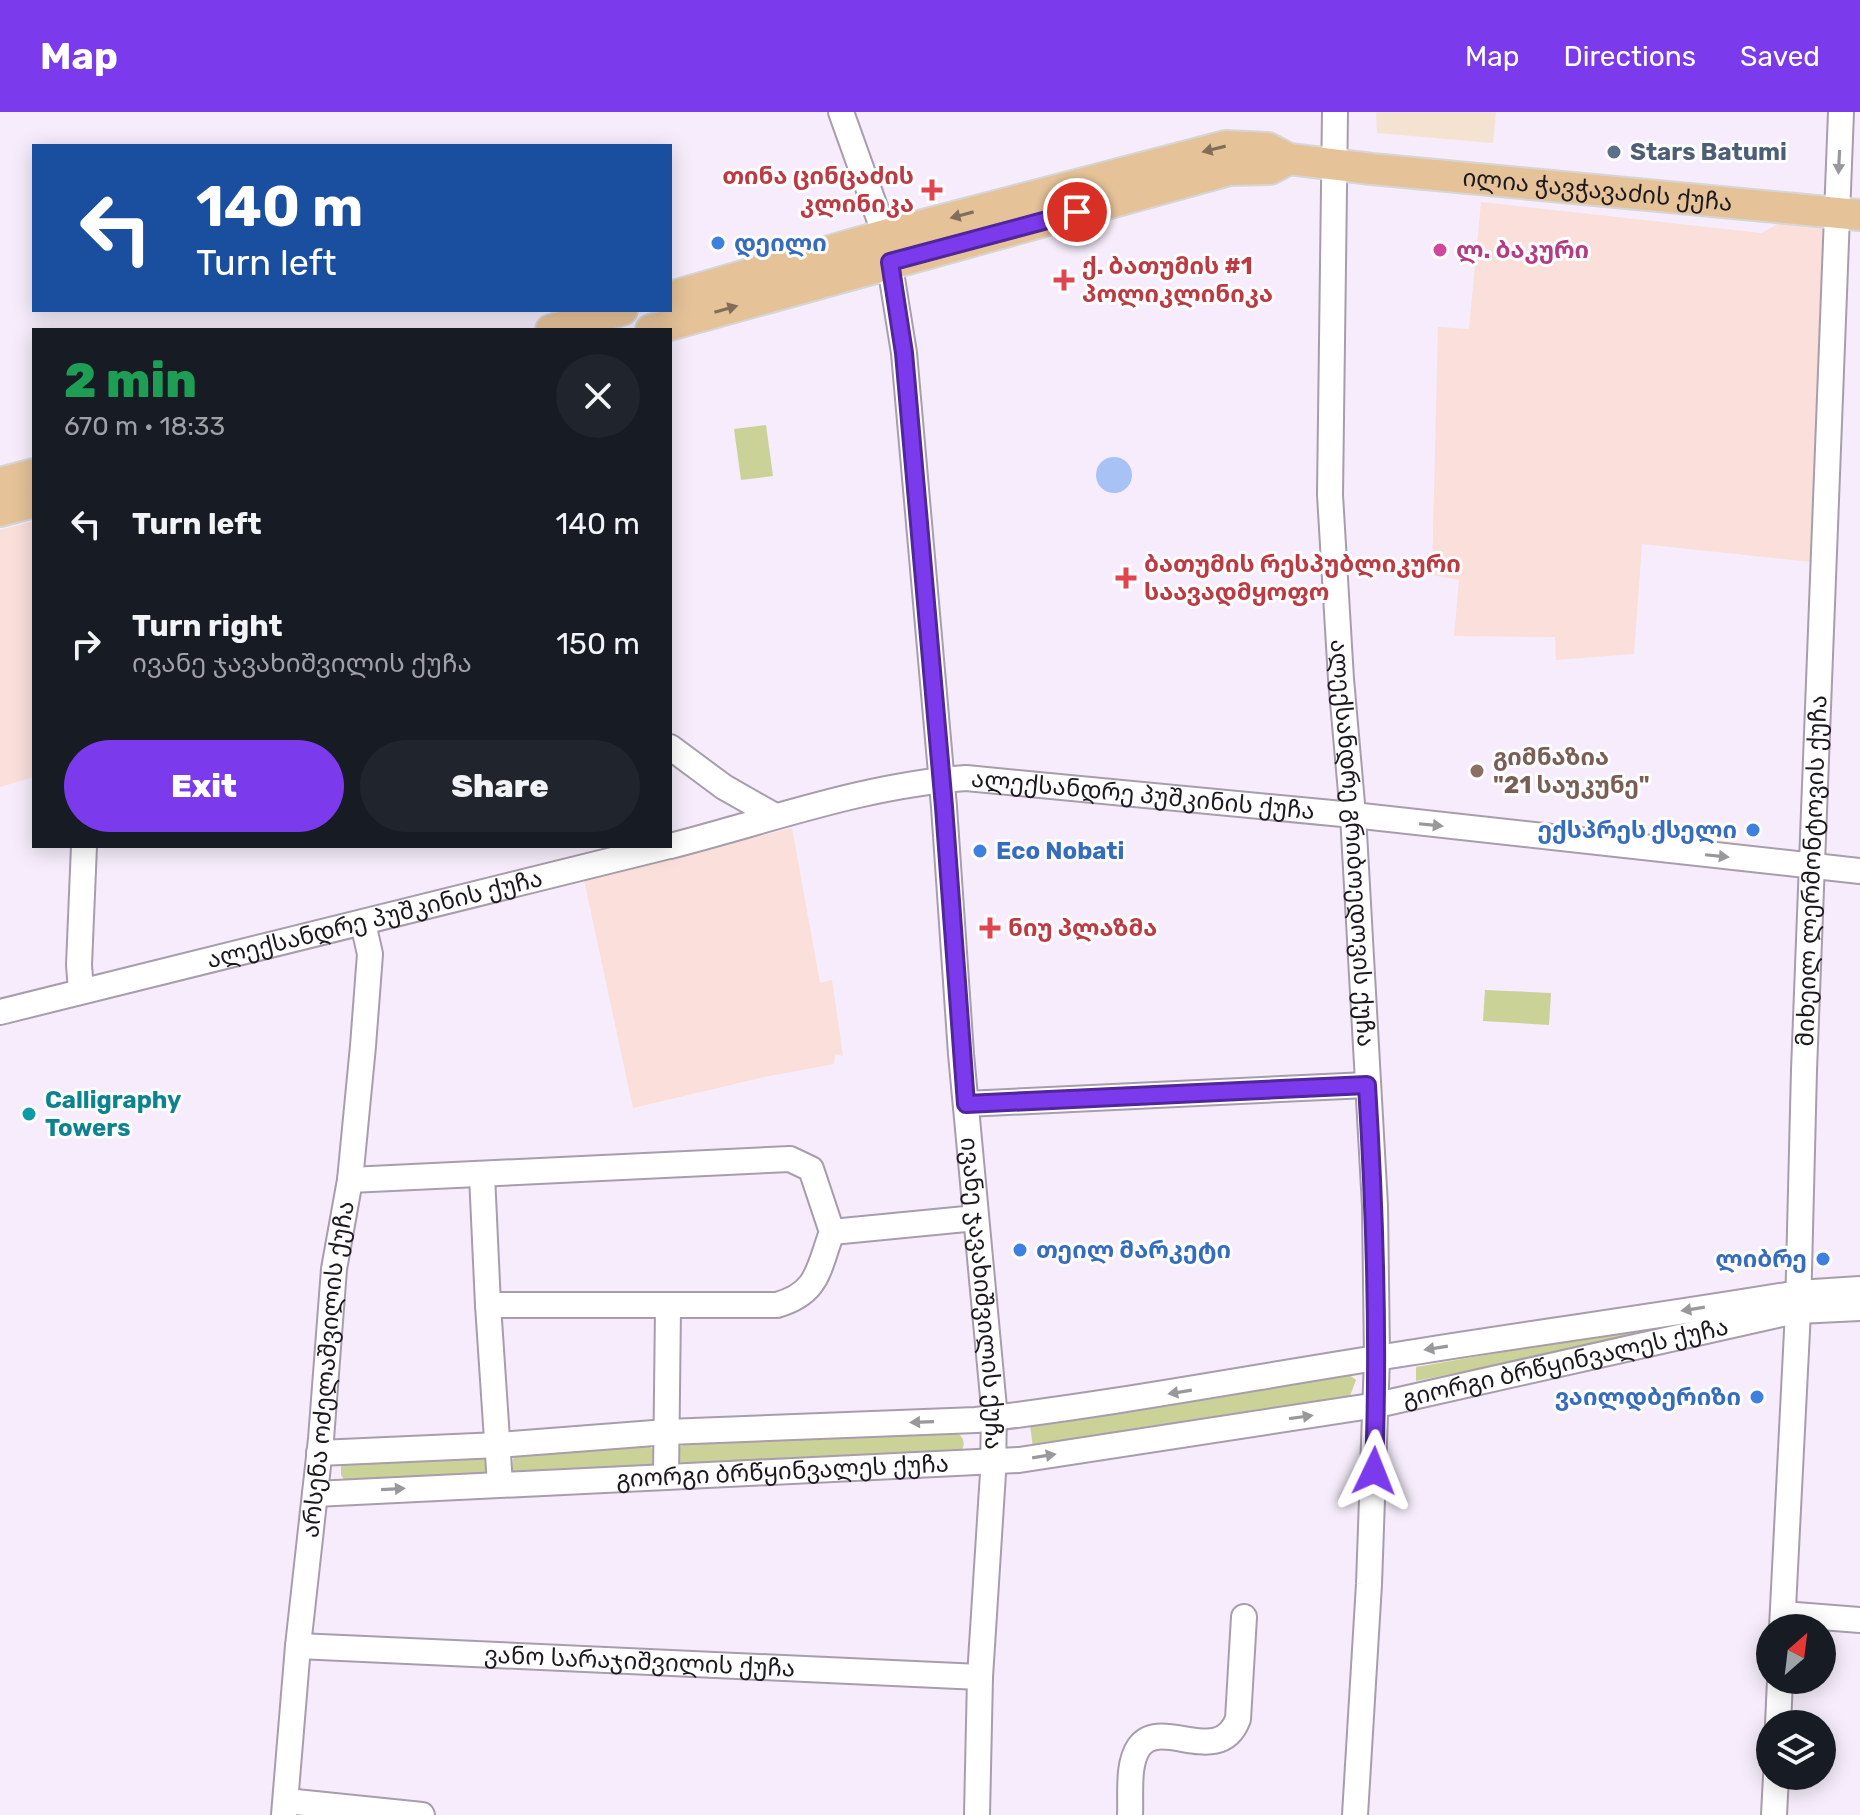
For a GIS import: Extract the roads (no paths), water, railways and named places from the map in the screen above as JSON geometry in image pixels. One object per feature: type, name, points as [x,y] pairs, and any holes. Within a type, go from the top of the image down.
[{"type":"main road","name":"ილია ჭავჭავაძის ქუჩა","points":[[888,248],[1226,146],[1268,148],[1289,159],[1335,164],[1848,213]]},
{"type":"main road","points":[[672,297],[888,248]]},
{"type":"main road","points":[[657,328],[888,248]]},
{"type":"main road","points":[[558,328],[615,312]]},
{"type":"main road","points":[[0,483],[32,475]]},
{"type":"main road","points":[[0,511],[32,503]]},
{"type":"street","name":"ივანე ჯავახიშვილის ქუჩა","points":[[841,112],[888,248],[904,353],[994,1418],[980,1677],[977,1815]]},
{"type":"street","name":"ალექსანდრე გრიბოედოვის ქუჩა","points":[[1335,112],[1330,495],[1353,815],[1375,1206],[1377,1358],[1355,1815]]},
{"type":"street","name":"მიხეილ ლერმონტოვის ქუჩა","points":[[1782,1614],[1798,1302],[1804,1070],[1848,213],[1841,112]]},
{"type":"street","points":[[672,748],[724,787],[775,816]]},
{"type":"street","name":"ალექსანდრე პუშკინის ქუჩა","points":[[672,845],[775,816],[913,784],[966,778],[1353,815],[1860,871]]},
{"type":"street","points":[[81,991],[79,965],[84,848]]},
{"type":"street","name":"ალექსანდრე პუშკინის ქუჩა","points":[[0,1012],[662,848]]},
{"type":"street","name":"არსენა ოძელაშვილის ქუჩა","points":[[285,1808],[334,1269],[350,1180],[370,954],[363,923]]},
{"type":"street","points":[[966,1104],[1367,1085]]},
{"type":"street","points":[[350,1180],[790,1159],[811,1169],[832,1232],[812,1284],[798,1299],[777,1305],[488,1305]]},
{"type":"street","points":[[482,1175],[500,1484]]},
{"type":"street","points":[[832,1232],[976,1218]]},
{"type":"street","name":"გიორგი ბრწყინვალეს ქუჩა","points":[[315,1494],[1019,1460],[1377,1405],[1860,1289]]},
{"type":"street","name":"გიორგი ბრწყინვალეს ქუჩა","points":[[319,1453],[499,1445],[667,1432],[994,1418],[1183,1392],[1377,1358],[1798,1302],[1860,1308]]},
{"type":"street","points":[[666,1476],[668,1307]]},
{"type":"street","points":[[1130,1815],[1132,1763],[1146,1739],[1212,1741],[1222,1740],[1233,1732],[1238,1719],[1244,1617]]},
{"type":"street","points":[[1836,1620],[1860,1620]]},
{"type":"street","name":"ვანო სარაჯიშვილის ქუჩა","points":[[298,1646],[980,1677]]},
{"type":"street","points":[[1774,1815],[1775,1790]]},
{"type":"street","points":[[285,1808],[422,1815]]},
{"type":"water","points":[[1114,457],[1127,462],[1132,475],[1127,488],[1114,493],[1101,488],[1096,475],[1101,462]]},
{"type":"place","name":"Stars Batumi","points":[[1614,152]]},
{"type":"place","name":"თინა ცინცაძის კლინიკა","points":[[932,190]]},
{"type":"place","name":"დეილი","points":[[718,243]]},
{"type":"place","name":"ლ. ბაკური","points":[[1440,250]]},
{"type":"place","name":"ქ. ბათუმის #1 პოლიკლინიკა","points":[[1064,280]]},
{"type":"place","name":"ბათუმის რესპუბლიკური საავადმყოფო","points":[[1126,578]]},
{"type":"place","name":"გიმნაზია \"21 საუკუნე\"","points":[[1477,771]]},
{"type":"place","name":"ექსპრეს ქსელი","points":[[1753,830]]},
{"type":"place","name":"Eco Nobati","points":[[980,851]]},
{"type":"place","name":"ნიუ პლაზმა","points":[[990,928]]},
{"type":"place","name":"Calligraphy Towers","points":[[29,1114]]},
{"type":"place","name":"თეილ მარკეტი","points":[[1020,1250]]},
{"type":"place","name":"ლიბრე","points":[[1823,1259]]},
{"type":"place","name":"ვაილდბერიზი","points":[[1757,1397]]}]
